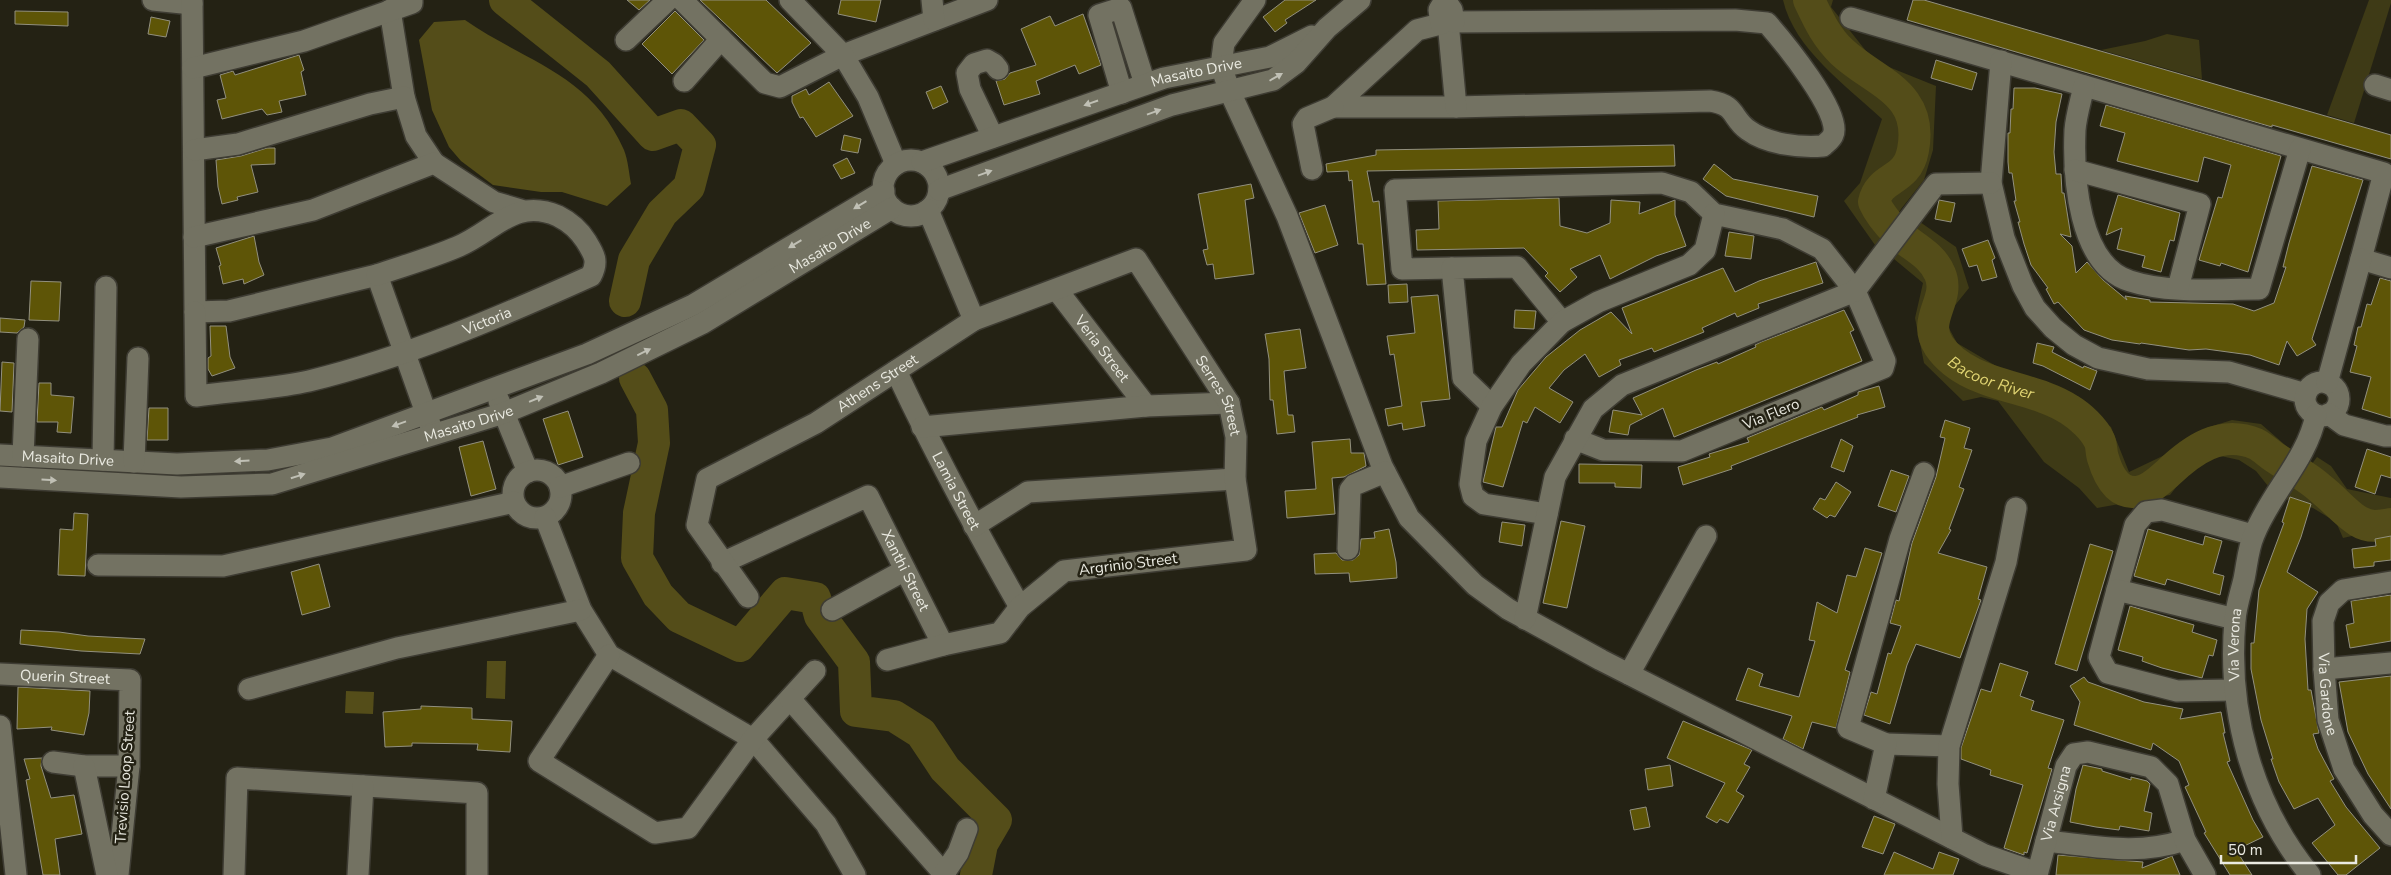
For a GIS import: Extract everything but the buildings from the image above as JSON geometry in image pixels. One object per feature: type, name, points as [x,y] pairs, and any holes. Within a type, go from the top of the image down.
[{"type":"street","points":[[153,0],[192,2],[195,312],[228,311],[377,275],[459,246],[521,210]]},
{"type":"street","points":[[193,68],[304,41],[412,3],[412,0]]},
{"type":"street","points":[[626,40],[668,0]]},
{"type":"street","points":[[682,0],[765,83],[780,87],[933,10],[987,0]]},
{"type":"street","points":[[790,0],[842,55],[868,97],[896,164]]},
{"type":"street","points":[[1255,0],[1224,43],[1221,66],[1230,92],[1287,216],[1385,472],[1409,518],[1475,585],[1525,619],[1985,855],[2037,874]]},
{"type":"street","name":"Masaito Drive","points":[[922,162],[1164,78],[1270,57],[1293,48],[1326,28],[1360,0]]},
{"type":"street","points":[[1122,93],[1099,15],[1121,8],[1145,84]]},
{"type":"street","points":[[390,10],[404,97],[416,136],[434,163],[494,202],[521,210]]},
{"type":"street","points":[[1851,18],[2388,174],[2361,259],[2327,383]]},
{"type":"street","points":[[1312,168],[1303,124],[1307,118],[1333,107],[1417,30],[1447,23],[1735,20],[1767,23],[1827,103],[1834,124],[1834,134],[1823,146],[1810,147],[1766,140],[1747,130],[1734,112],[1722,103],[1710,101],[1456,107],[1333,107]]},
{"type":"street","points":[[1447,23],[1456,107]]},
{"type":"street","name":"Masaito Drive","points":[[939,190],[1172,105],[1273,80],[1296,63],[1326,28]]},
{"type":"street","points":[[684,81],[721,39]]},
{"type":"street","points":[[993,137],[970,89],[967,74],[974,64],[987,60],[998,68]]},
{"type":"street","points":[[2001,61],[1991,183],[2004,238],[2023,286],[2035,308],[2053,328],[2074,344],[2098,358],[2148,369],[2229,372],[2306,394]]},
{"type":"street","points":[[2084,86],[2075,128],[2076,170],[2082,212],[2092,248],[2106,267],[2129,281],[2178,288],[2259,289],[2300,149]]},
{"type":"street","points":[[194,150],[238,144],[370,104],[404,97]]},
{"type":"street","points":[[913,160],[922,162],[935,173],[939,190],[937,198],[928,210],[921,214],[906,215],[888,199],[886,176],[896,164],[913,160]]},
{"type":"street","points":[[194,237],[313,210],[434,163]]},
{"type":"street","points":[[2076,170],[2200,204],[2178,288]]},
{"type":"street","points":[[1525,619],[1555,477],[1593,409],[1622,385],[1855,291],[1936,184],[1991,183]]},
{"type":"street","points":[[1562,322],[1518,267],[1402,268],[1396,190],[1662,184],[1691,192],[1714,214],[1783,229],[1822,249],[1855,291]]},
{"type":"street","name":"Masaito Drive","points":[[0,455],[177,464],[268,460],[332,448],[587,354],[693,305],[888,199]]},
{"type":"street","name":"Masaito Drive","points":[[0,477],[181,488],[272,484],[434,435],[504,413],[600,373],[703,324],[888,199]]},
{"type":"street","name":"Victoria","points":[[195,312],[196,396],[308,381],[405,352],[515,310],[591,276],[596,268],[596,258],[580,231],[564,219],[546,211],[521,210]]},
{"type":"street","points":[[928,210],[974,320]]},
{"type":"street","points":[[1547,514],[1484,504],[1473,496],[1470,484],[1476,441],[1492,406],[1521,364],[1562,322],[1598,302],[1689,265],[1705,250],[1714,214]]},
{"type":"street","name":"Athens Street","points":[[722,563],[697,526],[707,478],[816,423],[974,320],[1136,259]]},
{"type":"street","name":"Serres Street","points":[[1136,259],[1229,403],[1236,436],[1235,479],[1246,550]]},
{"type":"street","points":[[2361,259],[2391,268]]},
{"type":"street","points":[[1452,268],[1463,378],[1492,406]]},
{"type":"street","points":[[377,275],[434,435]]},
{"type":"street","points":[[103,460],[106,288]]},
{"type":"street","name":"Veria Street","points":[[1056,290],[1146,406]]},
{"type":"street","name":"Via Flero","points":[[1575,439],[1603,450],[1682,451],[1883,368],[1885,361],[1855,291]]},
{"type":"street","points":[[23,456],[28,339]]},
{"type":"street","points":[[134,462],[138,358]]},
{"type":"street","name":"Lamia Street","points":[[896,371],[922,427],[1020,608]]},
{"type":"street","points":[[2323,414],[2335,409],[2339,397],[2337,391],[2327,383],[2314,384],[2306,394],[2306,405],[2323,414],[2344,425],[2391,436]]},
{"type":"street","points":[[494,389],[528,472]]},
{"type":"street","points":[[922,427],[1146,406],[1229,403]]},
{"type":"street","name":"Via Verona","points":[[2310,875],[2267,811],[2246,752],[2234,690],[2235,619],[2253,535],[2277,490],[2304,452],[2323,414]]},
{"type":"street","points":[[560,487],[629,463]]},
{"type":"street","points":[[538,470],[547,472],[555,478],[560,487],[559,505],[545,517],[526,516],[514,502],[515,484],[520,477],[528,472],[538,470]]},
{"type":"street","points":[[1348,549],[1350,490],[1354,485],[1385,472]]},
{"type":"street","points":[[1924,473],[1900,539],[1848,728],[1886,744],[1948,746]]},
{"type":"street","points":[[974,526],[1028,492],[1235,479]]},
{"type":"street","name":"Xanthi Street","points":[[722,563],[868,496],[943,644]]},
{"type":"street","points":[[98,565],[223,566],[514,502]]},
{"type":"street","points":[[1952,838],[1948,784],[1948,746],[2006,562],[2016,508]]},
{"type":"street","points":[[2234,690],[2176,691],[2108,672],[2098,656],[2135,524],[2146,512],[2162,510],[2253,535]]},
{"type":"street","points":[[545,517],[581,610],[609,655],[752,739],[826,824],[855,875]]},
{"type":"street","points":[[1629,674],[1706,536]]},
{"type":"street","name":"Argrinio Street","points":[[887,660],[943,644],[1000,633],[1020,608],[1064,571],[1246,550]]},
{"type":"street","points":[[722,563],[748,597]]},
{"type":"street","points":[[832,610],[905,570]]},
{"type":"street","name":"Via Gardone","points":[[2391,582],[2343,590],[2330,603],[2323,621],[2328,720],[2344,769],[2373,815],[2391,835]]},
{"type":"street","points":[[2117,590],[2235,619]]},
{"type":"street","points":[[249,689],[397,648],[581,610]]},
{"type":"street","points":[[609,655],[539,761],[655,832],[688,828],[752,739],[815,671]]},
{"type":"street","points":[[2324,669],[2391,663]]},
{"type":"street","name":"Querin Street","points":[[0,674],[130,680]]},
{"type":"street","name":"Trevisio Loop Street","points":[[118,875],[129,766],[130,680]]},
{"type":"street","points":[[790,699],[944,874],[958,853],[967,829]]},
{"type":"street","points":[[0,726],[16,875]]},
{"type":"street","points":[[1874,799],[1886,744]]},
{"type":"street","name":"Via Arsigna","points":[[2037,874],[2066,766],[2074,754],[2088,752],[2150,767],[2168,784],[2185,840],[2205,875]]},
{"type":"street","points":[[53,762],[84,766],[129,766]]},
{"type":"street","points":[[84,766],[108,875]]},
{"type":"street","points":[[234,875],[238,778],[477,793],[477,875]]},
{"type":"street","points":[[358,875],[363,786]]},
{"type":"street","points":[[2046,841],[2135,850],[2162,848],[2185,840]]},
{"type":"shaded area","points":[[1783,0],[1833,0],[1831,7],[1874,61],[1936,86],[1933,150],[1924,180],[1901,209],[1880,242],[1875,245],[1844,201],[1860,183],[1882,119],[1838,80],[1810,50],[1798,35],[1789,18]]},
{"type":"shaded area","points":[[2369,0],[2391,0],[2391,3],[2354,123],[2327,115]]},
{"type":"shaded area","points":[[465,20],[576,87],[594,104],[610,124],[624,150],[631,184],[607,206],[562,192],[541,192],[493,185],[461,161],[449,147],[432,110],[419,40],[434,22]]},
{"type":"shaded area","points":[[2167,34],[2199,40],[2202,79],[2101,50],[2145,41]]},
{"type":"shaded area","points":[[1920,222],[1956,247],[1969,288],[1944,319],[1957,343],[2008,373],[2039,381],[2085,407],[2111,427],[2129,472],[2171,452],[2206,428],[2232,420],[2261,424],[2291,450],[2268,486],[2256,471],[2239,460],[2216,455],[2192,467],[2170,495],[2097,508],[2079,488],[2044,462],[1998,401],[1981,397],[1963,401],[1924,363],[1915,318],[1923,283],[1894,259],[1896,253]]},
{"type":"shaded area","points":[[2317,457],[2331,466],[2347,489],[2391,498],[2391,534],[2365,533],[2343,538],[2336,522],[2313,508],[2286,499]]},
{"type":"shaded area","points":[[487,661],[506,661],[505,699],[486,698]]},
{"type":"shaded area","points":[[346,691],[374,692],[373,714],[345,713]]},
{"type":"waterway","points":[[505,0],[598,74],[653,135],[681,125],[700,145],[689,187],[662,213],[634,260],[625,301]]},
{"type":"waterway","name":"Bacoor River","points":[[1809,0],[1823,28],[1836,46],[1855,63],[1894,91],[1904,102],[1911,115],[1914,130],[1913,150],[1910,161],[1900,174],[1882,187],[1877,193],[1874,202],[1894,230],[1927,256],[1940,274],[1942,292],[1934,318],[1934,336],[1939,346],[1951,360],[1983,378],[2037,395],[2070,410],[2078,416],[2097,436],[2108,471],[2114,482],[2124,490],[2137,492],[2150,487],[2187,457],[2208,444],[2231,439],[2243,440],[2258,445],[2310,480],[2358,521],[2370,526],[2391,524]]},
{"type":"waterway","points":[[635,378],[652,410],[654,443],[639,513],[637,558],[658,595],[679,617],[740,646],[785,593],[815,598],[820,616],[854,662],[856,711],[894,716],[921,733],[945,769],[996,820],[982,844],[976,875]]}]
